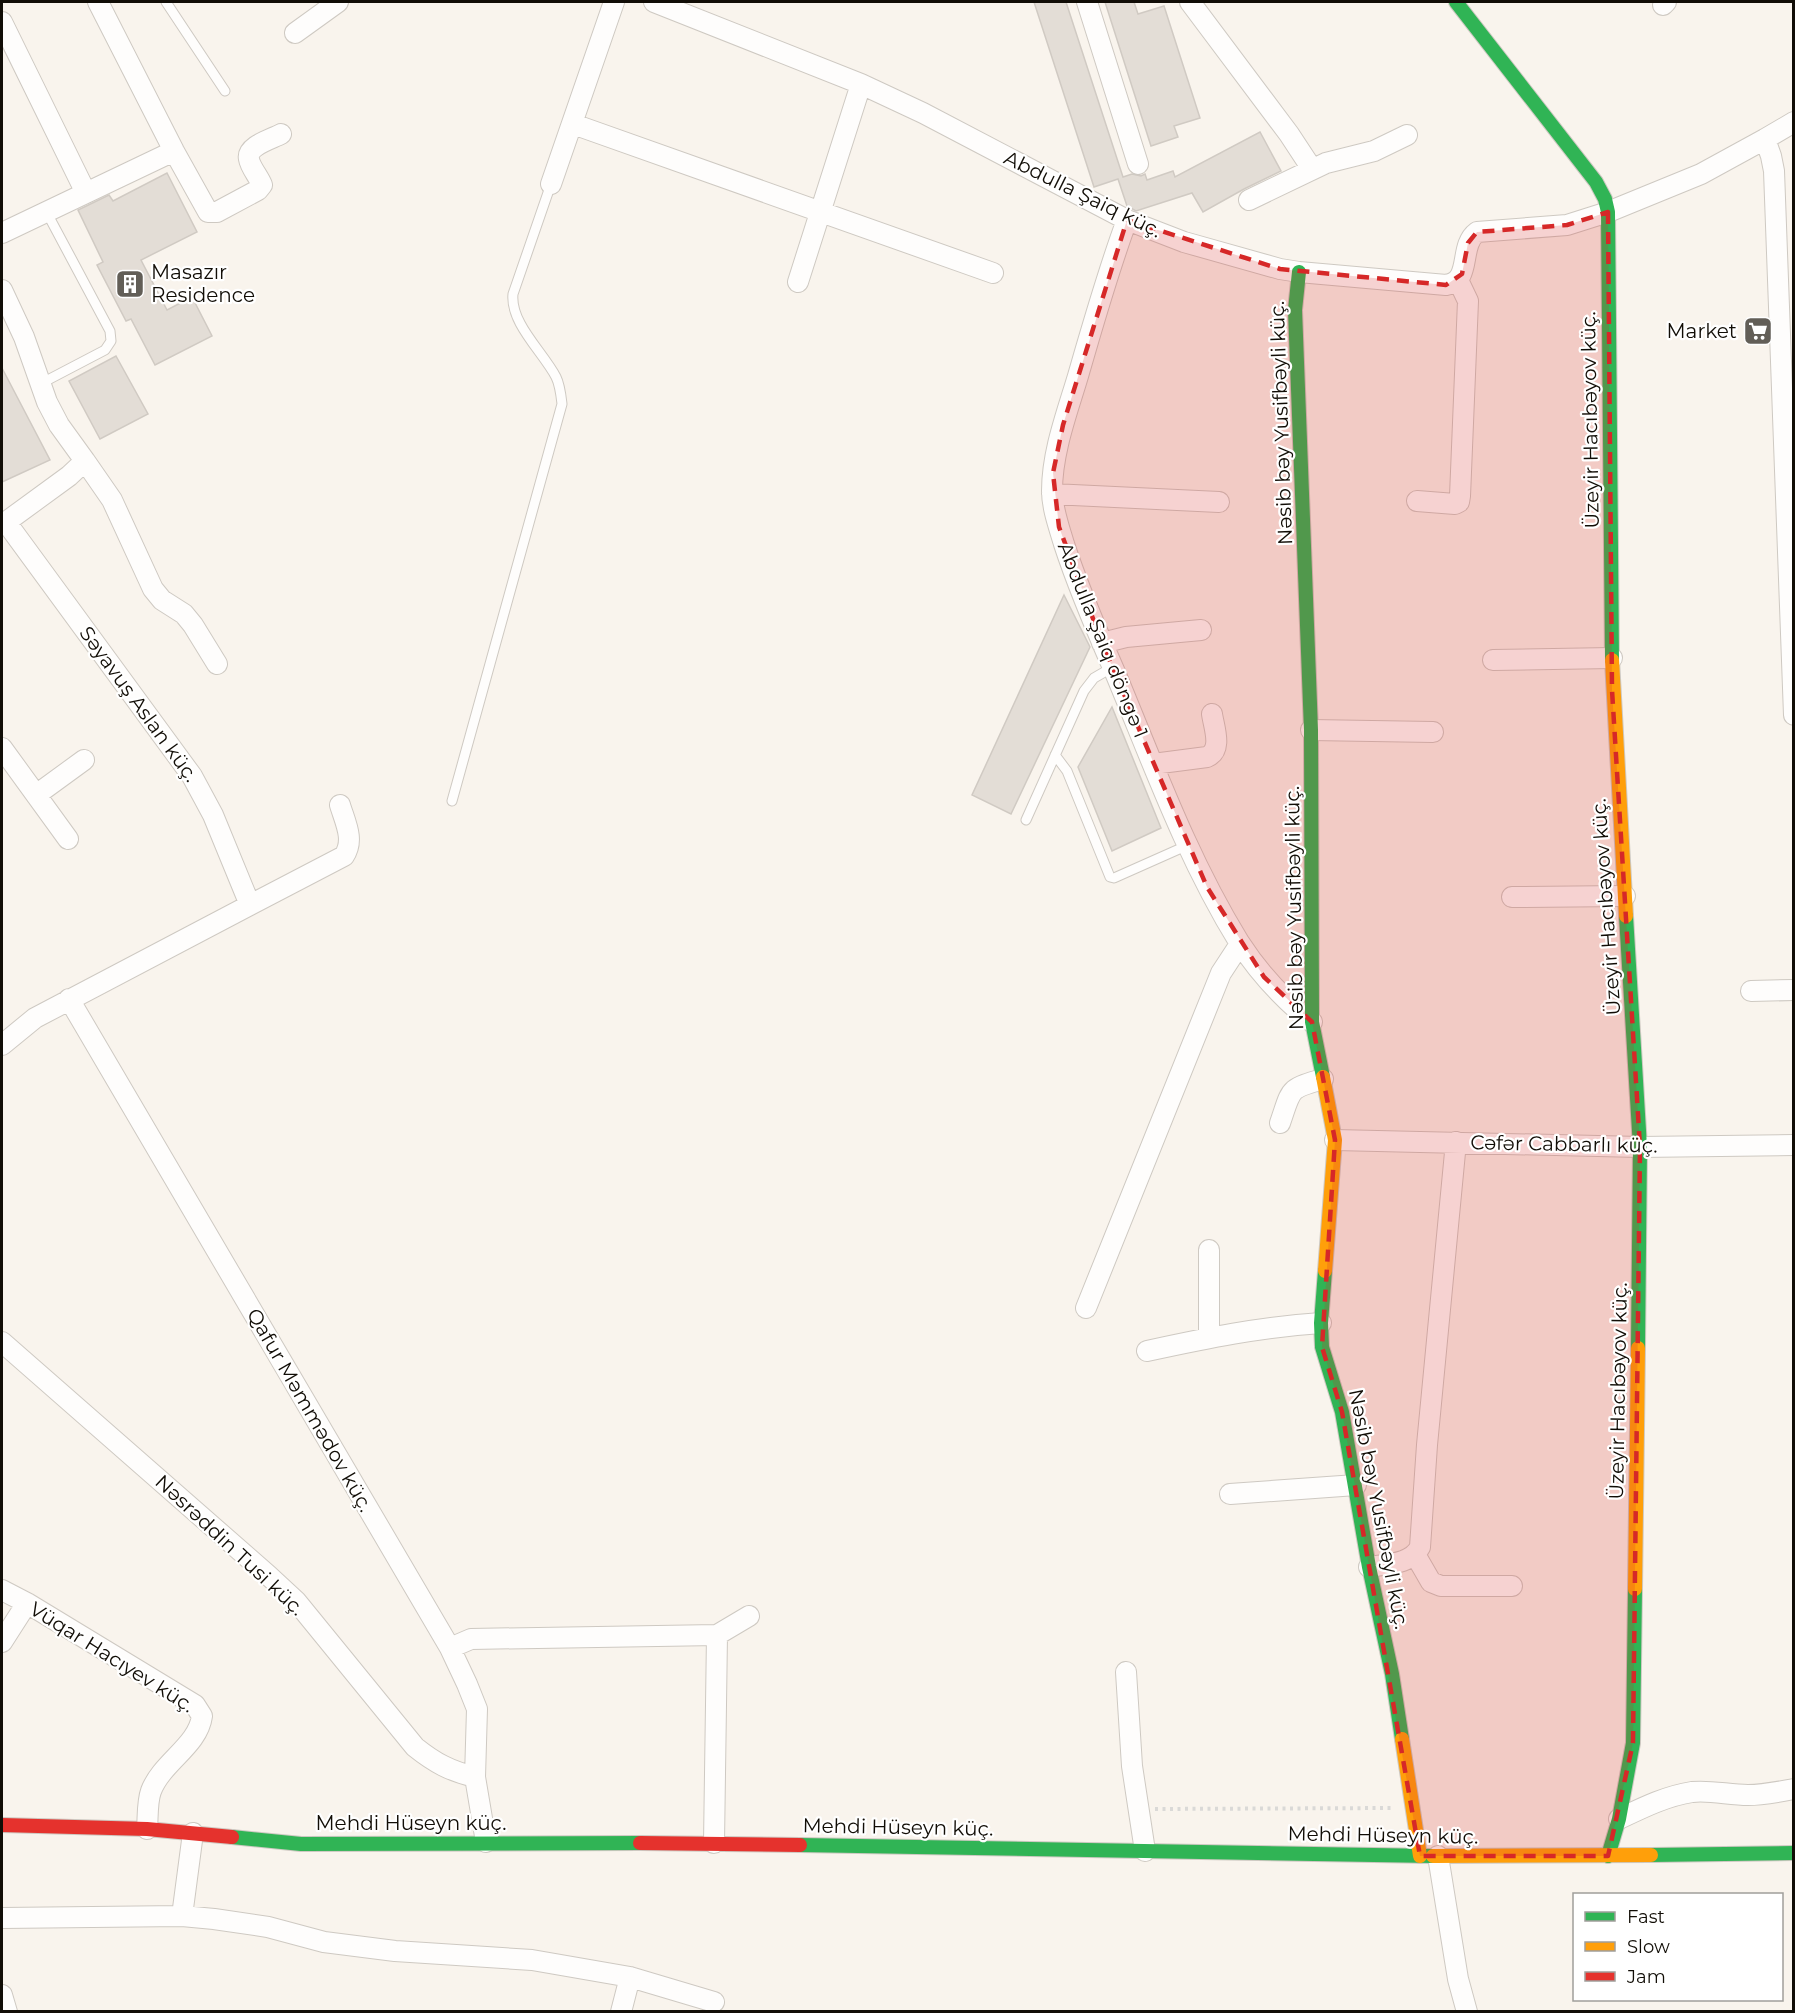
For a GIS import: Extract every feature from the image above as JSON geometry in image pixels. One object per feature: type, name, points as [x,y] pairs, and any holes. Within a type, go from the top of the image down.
[{"type":"street","points":[[98,2],[174,151],[208,212],[217,212],[258,190],[262,184],[249,159],[250,152],[255,147],[281,134]]},
{"type":"street","points":[[295,33],[338,2]]},
{"type":"street","points":[[551,184],[614,2]]},
{"type":"street","name":"Abdulla Şaiq küç.","points":[[654,2],[861,84],[923,113],[1127,220],[1194,245],[1280,270],[1446,285],[1458,280]]},
{"type":"street","points":[[1088,2],[1138,164]]},
{"type":"street","points":[[1190,2],[1289,134],[1312,170]]},
{"type":"street","name":"Üzeyir Hacıbəyov küç.","points":[[1456,2],[1596,182],[1605,199],[1608,212],[1612,658],[1640,1147],[1633,1743],[1619,1819],[1608,1856]]},
{"type":"street","points":[[2,22],[86,193]]},
{"type":"street","points":[[798,282],[861,84]]},
{"type":"street","points":[[1417,501],[1455,504],[1459,502],[1468,302],[1458,280],[1462,274],[1467,243],[1471,237],[1477,232],[1567,225],[1608,212],[1701,174],[1794,122]]},
{"type":"street","points":[[573,124],[993,273]]},
{"type":"street","points":[[1249,200],[1326,163],[1374,151],[1407,135]]},
{"type":"street","points":[[1765,139],[1772,156],[1774,171],[1794,715]]},
{"type":"street","points":[[2,234],[174,151]]},
{"type":"street","name":"Abdulla Şaiq döngə 1","points":[[1127,220],[1111,264],[1063,425],[1053,472],[1052,494],[1059,527],[1102,643],[1186,846],[1240,944],[1264,977],[1285,1000],[1312,1022]]},
{"type":"street","name":"Nəsib bəy Yusifbəyli küç.","points":[[1299,272],[1294,310],[1311,730],[1312,1022],[1335,1140],[1321,1323],[1322,1347],[1342,1412],[1369,1567],[1392,1674],[1413,1808],[1429,1856]]},
{"type":"street","points":[[2,291],[24,337],[40,384],[60,425],[112,500],[153,589],[162,600],[184,614],[217,664]]},
{"type":"street","name":"Səyavuş Aslan küç.","points":[[85,461],[62,481],[4,523],[201,791],[250,905]]},
{"type":"street","points":[[1052,494],[1219,502]]},
{"type":"street","points":[[1102,643],[1126,637],[1201,630]]},
{"type":"street","points":[[1493,660],[1612,658]]},
{"type":"street","points":[[1153,764],[1207,757],[1214,754],[1217,749],[1212,714]]},
{"type":"street","points":[[1311,730],[1433,732]]},
{"type":"street","points":[[2,748],[68,839]]},
{"type":"street","points":[[36,795],[84,760]]},
{"type":"street","points":[[2,1045],[35,1018],[69,999],[344,856],[349,848],[350,840],[340,805]]},
{"type":"street","points":[[1512,897],[1625,896]]},
{"type":"street","points":[[1086,1308],[1221,973],[1240,944]]},
{"type":"street","points":[[1751,991],[1794,990]]},
{"type":"street","name":"Qafur Məmmədov küç.","points":[[69,999],[450,1648],[477,1709],[475,1777],[486,1842]]},
{"type":"street","points":[[1280,1123],[1291,1093],[1297,1086],[1323,1079]]},
{"type":"street","name":"Cəfər Cabbarlı küç.","points":[[1335,1140],[1640,1147],[1794,1145]]},
{"type":"street","points":[[1369,1567],[1416,1556],[1420,1547],[1427,1445],[1456,1142]]},
{"type":"street","points":[[1209,1250],[1209,1337]]},
{"type":"street","points":[[1147,1351],[1274,1326],[1321,1323]]},
{"type":"street","name":"Nəsrəddin Tusi küç.","points":[[2,1342],[296,1601],[416,1747],[430,1759],[453,1772],[475,1777]]},
{"type":"street","points":[[1230,1494],[1356,1485]]},
{"type":"street","points":[[1416,1556],[1431,1582],[1441,1586],[1512,1586]]},
{"type":"street","name":"Vüqar Hacıyev küç.","points":[[2,1590],[195,1705],[202,1716],[200,1727],[160,1776],[151,1791],[147,1829]]},
{"type":"street","points":[[2,1642],[27,1603]]},
{"type":"street","points":[[450,1648],[471,1639],[717,1635],[749,1616]]},
{"type":"street","points":[[714,1843],[717,1635]]},
{"type":"street","points":[[1126,1672],[1131,1766],[1145,1851]]},
{"type":"street","points":[[1619,1819],[1645,1806],[1692,1792],[1718,1791],[1755,1795],[1794,1789]]},
{"type":"street","name":"Mehdi Hüseyn küç.","points":[[2,1825],[147,1829],[301,1844],[714,1843],[1429,1856],[1794,1853]]},
{"type":"street","points":[[182,1916],[193,1833]]},
{"type":"street","points":[[1429,1856],[1467,2012]]},
{"type":"street","points":[[2,1918],[182,1916],[268,1926],[324,1942],[395,1951],[532,1960],[630,1977],[714,2002]]},
{"type":"street","points":[[621,2012],[630,1977]]},
{"type":"street","points":[[2,1995],[7,2012]]},
{"type":"lane","points":[[166,2],[225,92]]},
{"type":"lane","points":[[452,801],[562,404],[561,391],[556,378],[516,316],[512,303],[513,294],[551,184]]},
{"type":"lane","points":[[40,384],[105,350],[111,341],[110,332],[47,213]]},
{"type":"lane","points":[[1026,820],[1084,692],[1094,678],[1113,667]]},
{"type":"lane","points":[[1055,754],[1067,771],[1110,878],[1142,867],[1186,846]]},
{"type":"path","points":[[1138,1809],[1413,1808]]},
{"type":"highlighted area","points":[[1608,212],[1612,690],[1640,1147],[1633,1743],[1608,1856],[1420,1856],[1342,1412],[1322,1347],[1335,1140],[1312,1022],[1264,977],[1207,887],[1102,643],[1059,527],[1053,473],[1063,425],[1127,220],[1280,269],[1446,285],[1462,274],[1468,243],[1477,232],[1567,225]]},
{"type":"building","points":[[1034,2],[1066,2],[1123,177],[1145,174],[1147,180],[1173,171],[1175,177],[1260,132],[1281,171],[1203,212],[1192,193],[1136,211],[1127,206],[1118,179],[1094,187]]},
{"type":"building","points":[[1105,2],[1134,2],[1138,14],[1164,6],[1200,118],[1174,126],[1178,137],[1151,146]]},
{"type":"building","points":[[167,173],[197,232],[141,260],[167,310],[192,297],[212,336],[155,365],[131,319],[126,321],[97,265],[103,262],[78,210],[109,195],[113,201]]},
{"type":"building","points":[[116,356],[148,414],[100,439],[69,381]]},
{"type":"building","points":[[2,368],[50,460],[2,482]]},
{"type":"building","points":[[1064,595],[1090,647],[1011,814],[972,795]]},
{"type":"building","points":[[1112,707],[1161,828],[1112,851],[1078,767]]},
{"type":"traffic: fast","points":[[1456,2],[1596,182],[1605,199],[1608,212],[1612,660]]},
{"type":"traffic: fast","points":[[1299,272],[1295,310],[1311,730],[1312,1022],[1323,1077]]},
{"type":"traffic: fast","points":[[1626,916],[1640,1147],[1638,1348]]},
{"type":"traffic: fast","points":[[1325,1271],[1321,1323],[1322,1347],[1342,1412],[1369,1567],[1392,1674],[1402,1739]]},
{"type":"traffic: fast","points":[[1608,1856],[1619,1819],[1633,1743],[1635,1589]]},
{"type":"traffic: fast","points":[[232,1837],[301,1844],[640,1843]]},
{"type":"traffic: fast","points":[[800,1845],[1433,1856]]},
{"type":"traffic: fast","points":[[1651,1855],[1794,1853]]},
{"type":"traffic: slow","points":[[1612,660],[1626,916]]},
{"type":"traffic: slow","points":[[1323,1077],[1335,1140],[1325,1271]]},
{"type":"traffic: slow","points":[[1635,1589],[1638,1348]]},
{"type":"traffic: slow","points":[[1402,1739],[1420,1856]]},
{"type":"traffic: slow","points":[[1433,1856],[1651,1855]]},
{"type":"traffic: jam","points":[[2,1825],[147,1829],[232,1837]]},
{"type":"traffic: jam","points":[[640,1843],[800,1845]]},
{"type":"place","name":"Masazır Residence","points":[[130,284]]},
{"type":"place","name":"Market","points":[[1758,331]]}]
